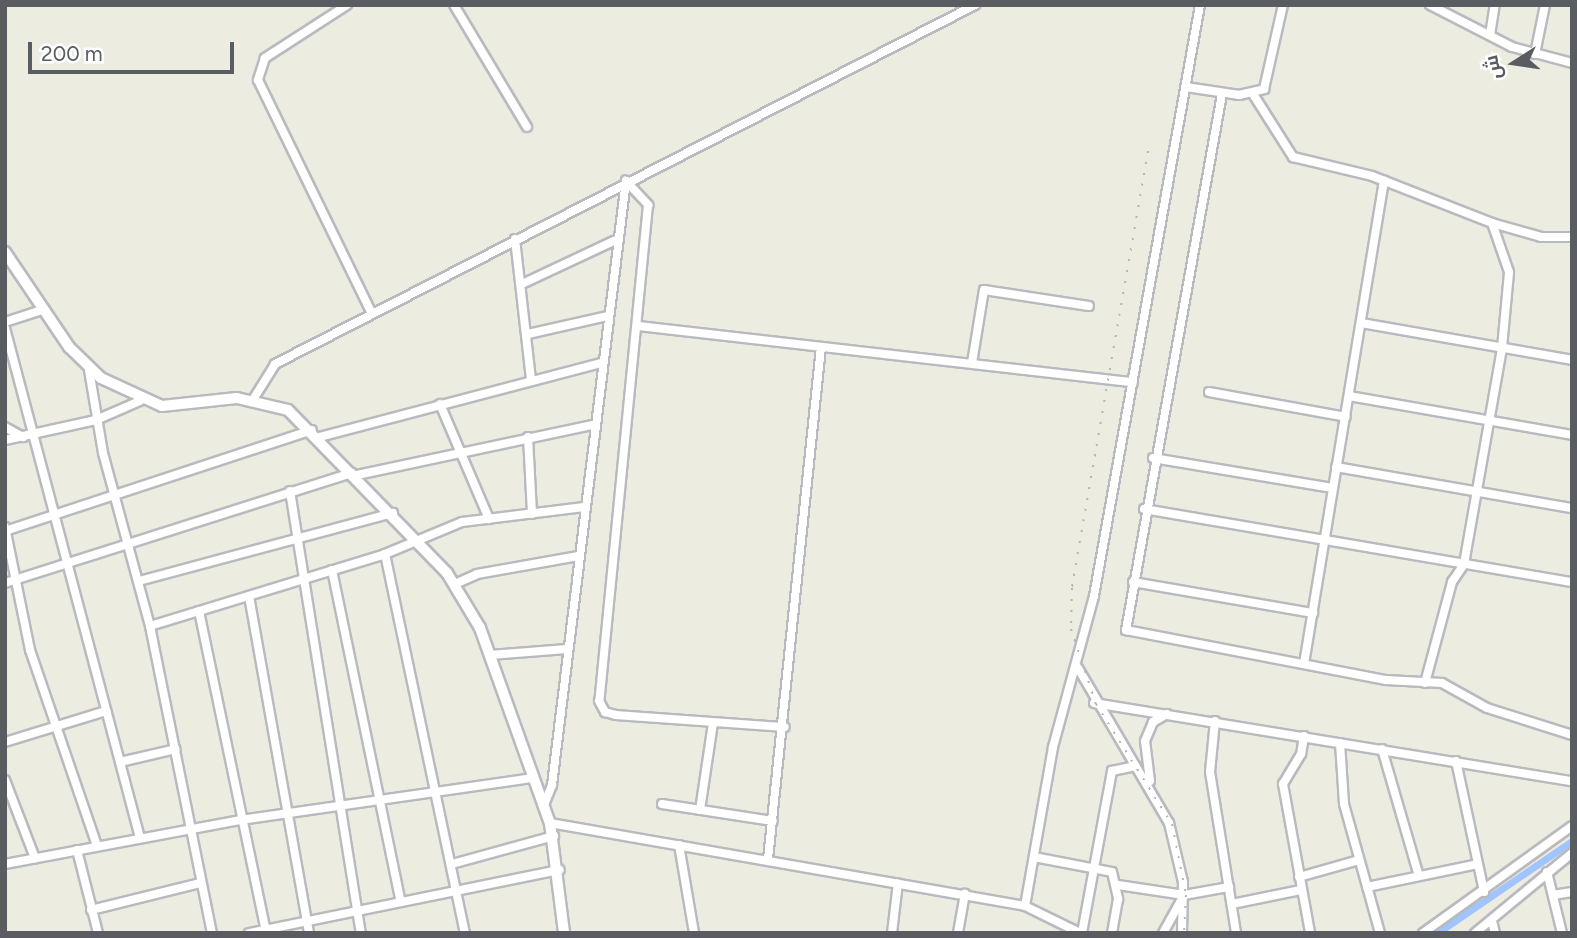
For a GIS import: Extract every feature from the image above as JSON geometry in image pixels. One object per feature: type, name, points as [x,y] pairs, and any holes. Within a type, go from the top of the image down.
[{"type":"street","points":[[347,5],[265,58],[258,80],[371,312]]},
{"type":"street","points":[[454,5],[527,127]]},
{"type":"street","points":[[254,398],[275,365],[371,312],[975,5]]},
{"type":"street","points":[[1025,906],[1053,747],[1078,668],[1133,382],[1200,5]]},
{"type":"street","points":[[1186,86],[1222,94],[1253,94],[1271,79],[1283,5]]},
{"type":"street","points":[[1430,5],[1457,9],[1490,35],[1535,54],[1572,63]]},
{"type":"street","points":[[1490,35],[1496,5]]},
{"type":"street","points":[[1535,54],[1545,5]]},
{"type":"street","points":[[1222,94],[1144,509],[1125,624],[1129,633],[1304,664],[1425,683],[1442,683],[1486,708],[1572,735]]},
{"type":"street","points":[[1253,94],[1293,157],[1384,181],[1492,223],[1541,237],[1572,237]]},
{"type":"street","points":[[544,805],[552,785],[614,241],[626,181]]},
{"type":"street","points":[[626,181],[648,205],[599,701],[609,714],[785,727]]},
{"type":"street","points":[[1304,664],[1384,181]]},
{"type":"street","points":[[1425,683],[1452,582],[1464,564],[1502,348],[1509,272],[1492,223]]},
{"type":"street","points":[[515,239],[528,334],[531,380]]},
{"type":"street","points":[[522,284],[614,241]]},
{"type":"street","points":[[5,252],[43,310],[88,367],[98,393],[96,420],[150,626],[212,933]]},
{"type":"street","points":[[972,363],[984,290],[1089,306]]},
{"type":"street","points":[[5,322],[43,310]]},
{"type":"street","points":[[528,334],[607,316]]},
{"type":"street","points":[[1361,323],[1572,360]]},
{"type":"street","points":[[638,327],[1133,382]]},
{"type":"street","points":[[5,328],[69,558],[140,838]]},
{"type":"street","points":[[768,859],[785,727],[821,347]]},
{"type":"street","points":[[97,846],[55,724],[15,579],[6,530],[116,493],[316,433],[601,363]]},
{"type":"street","points":[[88,367],[140,401],[176,406],[254,398],[288,410],[316,433],[421,541],[455,584],[490,655],[554,836],[560,870],[564,933]]},
{"type":"street","points":[[1209,392],[1346,417]]},
{"type":"street","points":[[1349,396],[1572,435]]},
{"type":"street","points":[[5,440],[96,420],[140,401]]},
{"type":"street","points":[[440,404],[489,519]]},
{"type":"street","points":[[5,583],[69,558],[290,491],[460,451],[593,425]]},
{"type":"street","points":[[5,427],[23,437]]},
{"type":"street","points":[[528,437],[532,514]]},
{"type":"street","points":[[1153,458],[1333,488]]},
{"type":"street","points":[[1336,467],[1572,508]]},
{"type":"street","points":[[290,491],[361,933]]},
{"type":"street","points":[[150,626],[384,554],[462,522],[584,507]]},
{"type":"street","points":[[1144,509],[1572,582]]},
{"type":"street","points":[[139,581],[393,513]]},
{"type":"street","points":[[384,554],[452,864],[462,932]]},
{"type":"street","points":[[455,584],[477,574],[578,556]]},
{"type":"street","points":[[332,570],[401,902]]},
{"type":"street","points":[[1133,582],[1313,613]]},
{"type":"street","points":[[249,596],[309,933]]},
{"type":"street","points":[[199,611],[266,931]]},
{"type":"street","points":[[490,655],[567,649]]},
{"type":"street","points":[[1078,668],[1094,703],[1151,787],[1177,846],[1184,895],[1182,933]]},
{"type":"street","points":[[1094,703],[1572,781]]},
{"type":"street","points":[[5,742],[55,724],[106,711]]},
{"type":"street","points":[[1151,787],[1145,741],[1153,722],[1168,713]]},
{"type":"street","points":[[1215,721],[1210,772],[1236,933]]},
{"type":"street","points":[[700,810],[713,723]]},
{"type":"street","points":[[1304,736],[1301,754],[1283,784],[1310,933]]},
{"type":"street","points":[[1340,743],[1344,804],[1380,933]]},
{"type":"street","points":[[120,762],[176,749]]},
{"type":"street","points":[[1382,749],[1419,876]]},
{"type":"street","points":[[1457,761],[1484,892]]},
{"type":"street","points":[[550,823],[1025,906],[1081,933],[1096,869],[1112,771],[1135,766]]},
{"type":"street","points":[[5,864],[241,820],[533,778]]},
{"type":"street","points":[[5,781],[35,859]]},
{"type":"street","points":[[662,804],[773,821]]},
{"type":"street","points":[[1423,933],[1484,892],[1572,826]]},
{"type":"street","points":[[452,864],[554,836]]},
{"type":"street","points":[[679,845],[694,932],[706,933]]},
{"type":"street","points":[[77,850],[97,933]]},
{"type":"street","points":[[1475,933],[1572,853]]},
{"type":"street","points":[[1034,856],[1112,872],[1118,885],[1112,933]]},
{"type":"street","points":[[1299,877],[1359,860]]},
{"type":"street","points":[[1367,887],[1478,864]]},
{"type":"street","points":[[248,933],[560,870]]},
{"type":"street","points":[[1547,872],[1562,933]]},
{"type":"street","points":[[91,910],[200,883]]},
{"type":"street","points":[[892,933],[898,883]]},
{"type":"street","points":[[1118,885],[1184,895],[1229,887]]},
{"type":"street","points":[[1232,904],[1301,890]]},
{"type":"street","points":[[1553,895],[1572,892]]},
{"type":"street","points":[[958,933],[965,894]]},
{"type":"street","points":[[1163,933],[1184,895]]},
{"type":"street","points":[[1492,921],[1495,933]]},
{"type":"waterway","points":[[1437,933],[1572,841]]},
{"type":"railway","points":[[1148,151],[1072,588],[1071,629],[1096,704],[1172,824],[1186,895],[1184,933]]}]
